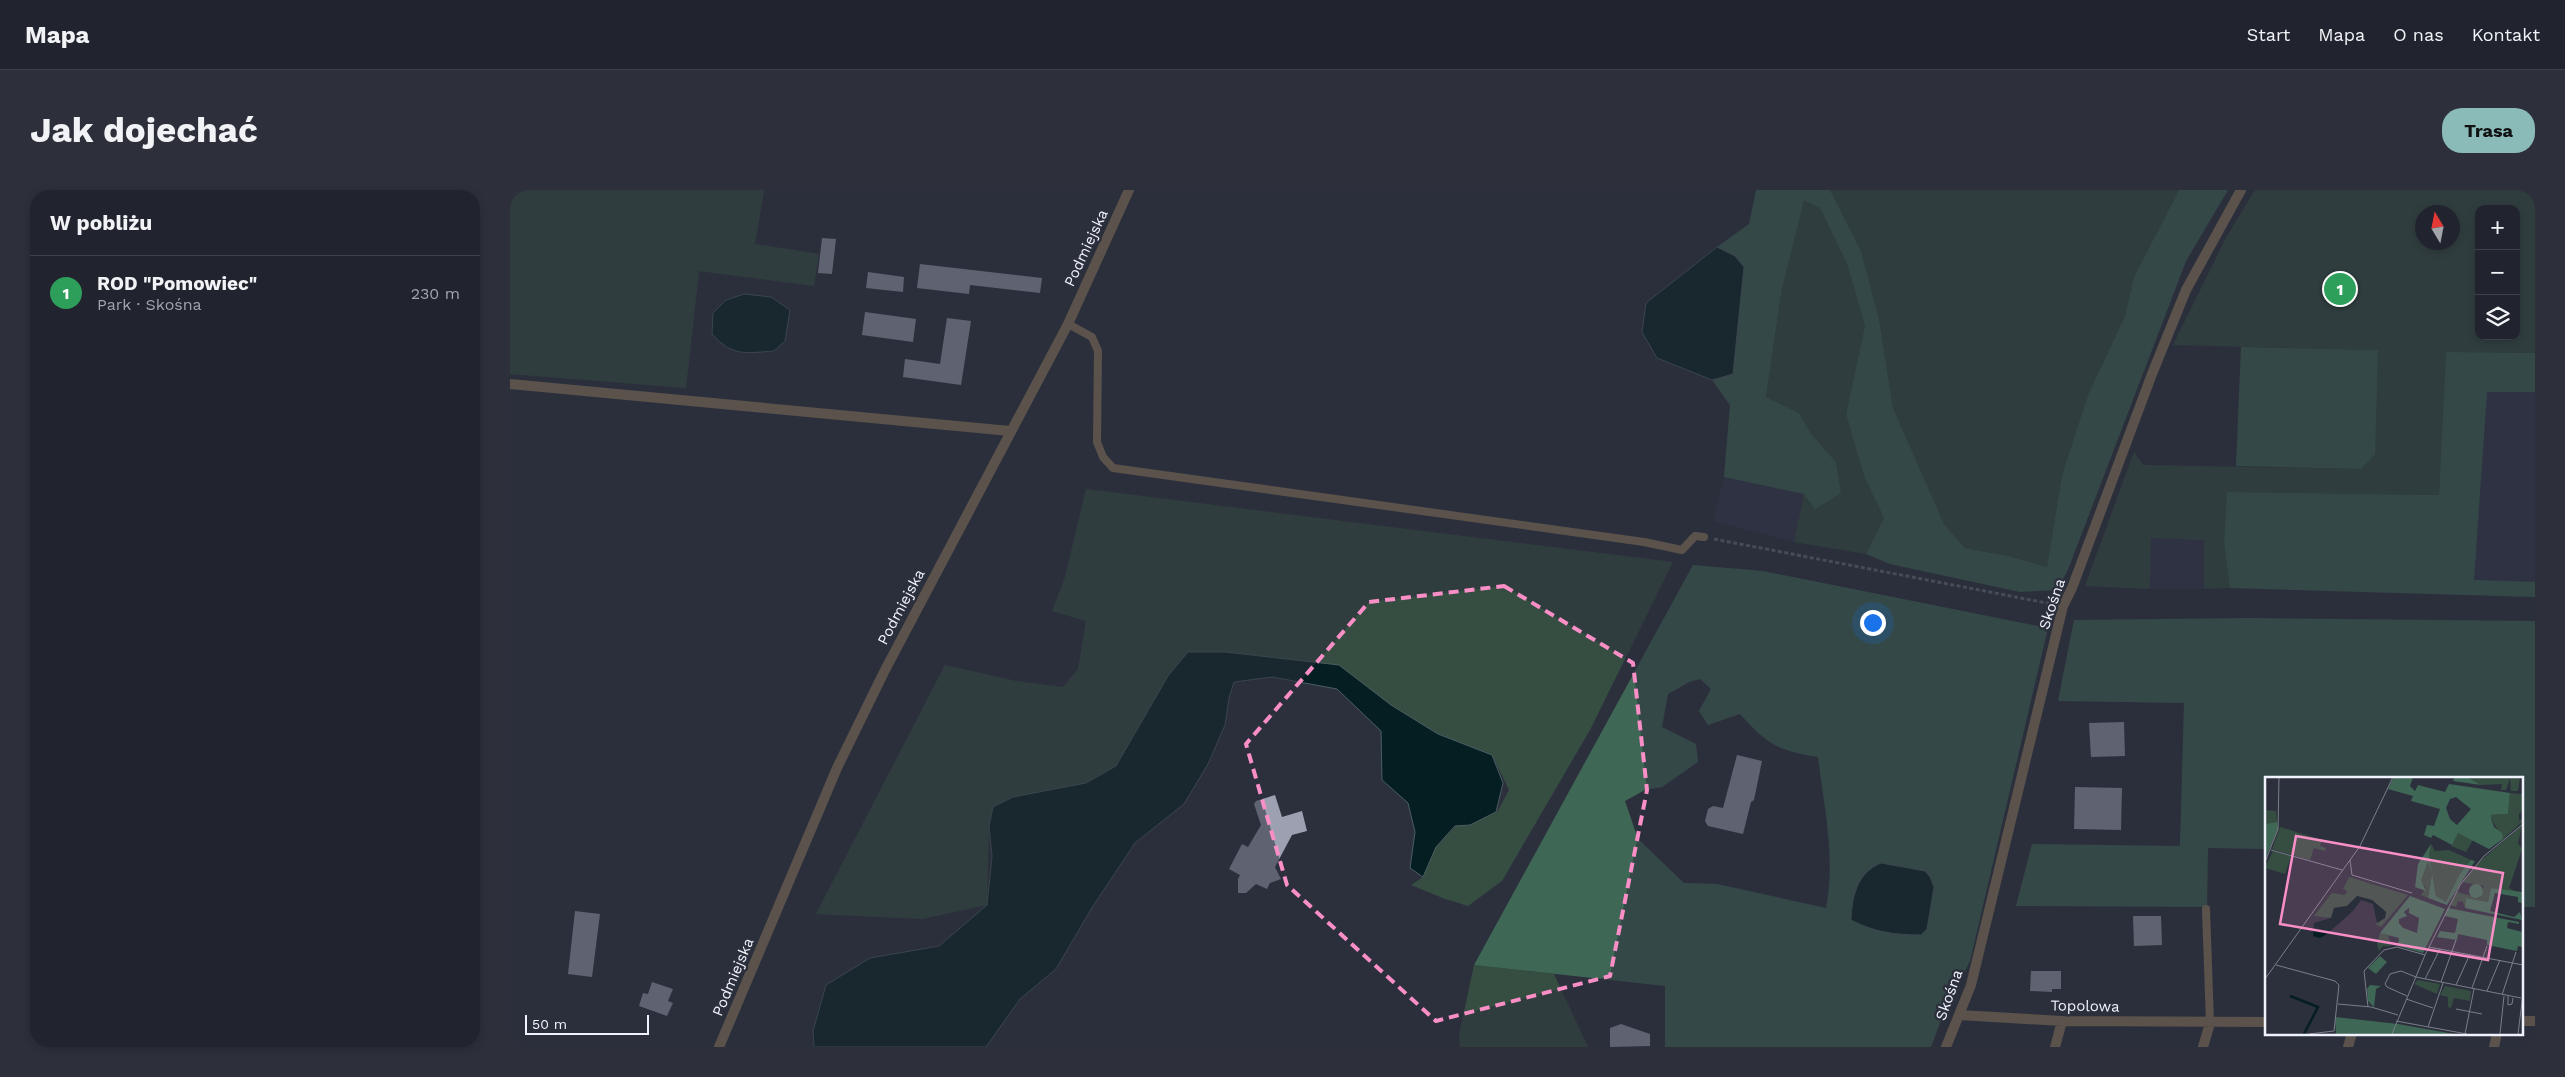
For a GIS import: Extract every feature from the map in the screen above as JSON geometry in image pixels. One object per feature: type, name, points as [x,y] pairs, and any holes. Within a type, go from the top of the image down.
[{"type":"street","name":"Podmiejska","points":[[719,1047],[837,768],[1010,431],[1068,324],[1129,190]]},
{"type":"street","name":"Skośna","points":[[1946,1047],[1970,986],[2007,843],[2063,606],[2072,588],[2152,374],[2186,290],[2241,190]]},
{"type":"street","points":[[510,384],[1010,431]]},
{"type":"street","name":"Topolowa","points":[[1959,1015],[2062,1021],[2265,1022]]},
{"type":"street","points":[[2055,1047],[2062,1021]]},
{"type":"street","points":[[2522,1021],[2535,1021]]},
{"type":"street","points":[[2203,1047],[2210,1023]]},
{"type":"street","points":[[2348,1047],[2352,1034]]},
{"type":"street","points":[[2494,1047],[2497,1034]]},
{"type":"lane","points":[[1068,324],[1092,337],[1098,350],[1097,442],[1103,457],[1113,468],[1644,542],[1682,550],[1695,536],[1704,537]]},
{"type":"lane","points":[[2206,909],[2210,1023]]},
{"type":"path","points":[[1704,537],[2063,606]]},
{"type":"highlighted area","points":[[1504,586],[1633,663],[1647,790],[1610,976],[1436,1021],[1287,885],[1246,744],[1369,602]]},
{"type":"shaded area","points":[[510,190],[764,190],[755,244],[819,254],[814,286],[699,271],[686,388],[510,374]]},
{"type":"shaded area","points":[[1830,190],[2179,190],[2134,277],[2125,316],[2088,395],[2062,475],[2047,567],[2008,556],[1965,548],[1944,524],[1893,408],[1879,319],[1861,251]]},
{"type":"shaded area","points":[[2255,190],[2535,190],[2535,353],[2446,352],[2439,495],[2227,492],[2224,544],[2230,588],[2204,589],[2204,540],[2151,538],[2150,589],[2085,586],[2134,452],[2143,465],[2361,469],[2378,350],[2173,345],[2226,238]]},
{"type":"shaded area","points":[[1803,199],[1820,208],[1847,264],[1865,326],[1846,414],[1864,476],[1884,518],[1866,554],[1794,542],[1804,494],[1841,493],[1836,462],[1812,435],[1799,413],[1766,397],[1782,288]]},
{"type":"shaded area","points":[[1717,247],[1735,256],[1744,267],[1733,374],[1712,380],[1657,358],[1642,332],[1646,303]]},
{"type":"shaded area","points":[[744,294],[771,297],[790,310],[785,341],[774,351],[740,352],[726,347],[712,334],[713,313],[726,300]]},
{"type":"shaded area","points":[[2446,352],[2535,353],[2535,597],[2439,594],[2439,495]]},
{"type":"shaded area","points":[[1724,477],[1804,494],[1794,542],[1713,521]]},
{"type":"shaded area","points":[[1086,489],[1673,562],[1590,730],[1502,881],[1468,906],[1411,885],[1423,877],[1436,847],[1456,826],[1470,825],[1497,812],[1509,790],[1492,755],[1438,734],[1391,705],[1339,665],[1225,652],[1188,652],[1168,676],[1116,766],[1086,783],[1007,800],[993,807],[989,826],[987,905],[922,919],[816,914],[945,665],[1016,681],[1063,687],[1078,669],[1086,621],[1052,611],[1065,577]]},
{"type":"shaded area","points":[[2151,538],[2204,539],[2204,589],[2150,589]]},
{"type":"shaded area","points":[[1188,652],[1225,652],[1339,665],[1391,705],[1438,734],[1492,755],[1503,783],[1496,812],[1470,825],[1455,826],[1436,847],[1423,877],[1410,868],[1415,832],[1408,803],[1382,780],[1381,731],[1337,689],[1272,677],[1234,682],[1229,698],[1225,725],[1208,764],[1184,804],[1135,843],[1093,906],[1056,969],[1020,999],[986,1047],[814,1047],[813,1031],[826,985],[870,958],[939,946],[987,905],[992,856],[989,826],[993,807],[1013,797],[1086,783],[1116,766],[1168,676]]},
{"type":"shaded area","points":[[1881,863],[1925,871],[1930,877],[1934,887],[1927,929],[1921,935],[1885,932],[1851,920],[1857,886],[1866,873]]},
{"type":"shaded area","points":[[1474,965],[1554,974],[1588,1047],[1460,1047],[1459,1035]]},
{"type":"green space","points":[[1756,190],[1830,190],[1861,251],[1879,319],[1893,408],[1944,524],[1965,548],[2008,556],[2047,567],[2062,475],[2088,395],[2125,316],[2134,277],[2179,190],[2228,190],[2186,261],[2069,567],[2058,590],[2020,592],[1890,564],[1866,554],[1884,518],[1864,476],[1846,414],[1865,326],[1847,264],[1820,208],[1804,200],[1782,288],[1766,397],[1799,413],[1812,435],[1836,462],[1841,493],[1815,509],[1804,494],[1724,477],[1730,405],[1712,380],[1733,374],[1735,256],[1717,247],[1749,224]]},
{"type":"green space","points":[[2241,347],[2378,350],[2375,454],[2361,469],[2236,466]]},
{"type":"green space","points":[[2446,352],[2535,353],[2535,392],[2487,392],[2474,580],[2535,582],[2535,597],[2230,588],[2224,544],[2227,492],[2439,495]]},
{"type":"green space","points":[[1693,565],[1763,571],[2048,628],[1970,961],[1944,1012],[1931,1047],[1665,1047],[1665,986],[1474,965]],"holes":[[[1700,679],[1711,689],[1699,711],[1708,725],[1740,714],[1758,733],[1783,749],[1818,757],[1828,832],[1830,870],[1826,908],[1717,884],[1684,883],[1638,839],[1625,801],[1645,790],[1662,787],[1698,762],[1696,744],[1662,727],[1668,694],[1689,682]]]},
{"type":"green space","points":[[2250,618],[2535,621],[2535,907],[2522,907],[2522,777],[2265,777],[2265,849],[2208,848],[2207,907],[2016,906],[2032,844],[2180,846],[2184,703],[2058,701],[2074,620]]},
{"type":"building","points":[[822,238],[836,239],[832,274],[818,273]]},
{"type":"building","points":[[920,264],[1042,278],[1040,293],[970,285],[969,294],[917,288]]},
{"type":"building","points":[[868,272],[904,277],[903,292],[866,288]]},
{"type":"building","points":[[865,312],[916,319],[913,342],[862,335]]},
{"type":"building","points":[[947,318],[971,321],[961,385],[903,377],[905,359],[940,364]]},
{"type":"building","points":[[2124,722],[2125,756],[2091,757],[2089,723]]},
{"type":"building","points":[[1737,755],[1762,761],[1754,800],[1751,802],[1743,834],[1708,826],[1705,821],[1708,809],[1713,806],[1723,808]]},
{"type":"building","points":[[2075,787],[2122,788],[2121,830],[2074,829]]},
{"type":"building","points":[[1275,795],[1282,817],[1302,811],[1307,831],[1292,835],[1275,867],[1281,879],[1270,883],[1267,889],[1256,884],[1246,893],[1238,893],[1238,879],[1240,875],[1229,869],[1242,844],[1248,847],[1261,825],[1254,804],[1256,801]]},
{"type":"building","points":[[575,911],[600,914],[592,977],[568,974]]},
{"type":"building","points":[[2133,916],[2161,916],[2162,945],[2134,946]]},
{"type":"building","points":[[2031,971],[2061,971],[2061,989],[2052,989],[2052,992],[2030,991]]},
{"type":"building","points":[[652,982],[673,989],[668,1001],[673,1003],[667,1016],[639,1006],[643,993],[648,994]]},
{"type":"building","points":[[1621,1024],[1650,1034],[1650,1046],[1610,1047],[1610,1028]]},
{"type":"place","name":"ROD \"Pomowiec\"","points":[[2340,289]]}]
